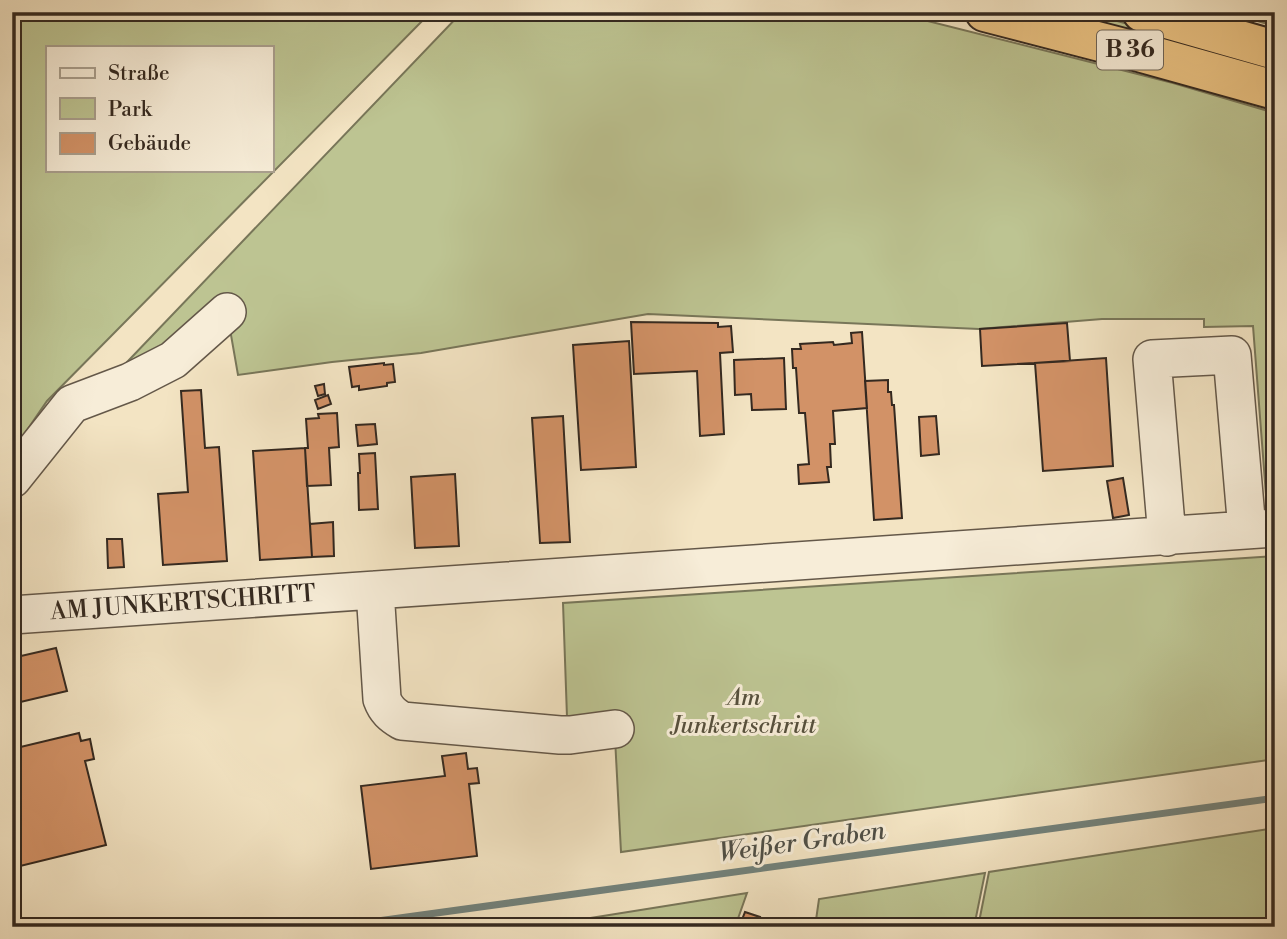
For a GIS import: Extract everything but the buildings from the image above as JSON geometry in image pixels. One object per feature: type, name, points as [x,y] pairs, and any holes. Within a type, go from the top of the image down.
[{"type":"highway","name":"B 36","points":[[985,12],[1275,90]]},
{"type":"highway","name":"B 36","points":[[1142,12],[1275,50]]},
{"type":"street","points":[[12,479],[72,404],[130,383],[173,360],[227,312]]},
{"type":"street","points":[[1167,537],[1152,359],[1232,355],[1261,529]]},
{"type":"street","name":"AM JUNKERTSCHRITT","points":[[12,614],[1261,529]]},
{"type":"street","points":[[375,590],[382,699],[386,710],[393,716],[402,721],[560,735],[615,729]]},
{"type":"green space","points":[[12,12],[431,12],[47,401],[12,452]]},
{"type":"green space","points":[[462,12],[892,12],[1173,83],[1275,113],[1275,508],[1267,508],[1253,326],[1204,327],[1204,319],[1102,319],[979,329],[648,314],[421,353],[238,375],[227,312],[107,383]]},
{"type":"green space","points":[[1046,12],[1085,12],[1275,65],[1275,75]]},
{"type":"green space","points":[[1225,12],[1275,12],[1275,26]]},
{"type":"green space","name":"Am Junkertschritt","points":[[1275,556],[1275,759],[621,852],[614,719],[567,717],[563,603]]},
{"type":"green space","points":[[1275,828],[1275,927],[978,927],[989,872]]},
{"type":"green space","points":[[985,873],[974,927],[815,927],[819,899]]},
{"type":"green space","points":[[747,893],[735,927],[534,927]]},
{"type":"waterway","name":"Weißer Graben","points":[[334,927],[1275,798]]}]
